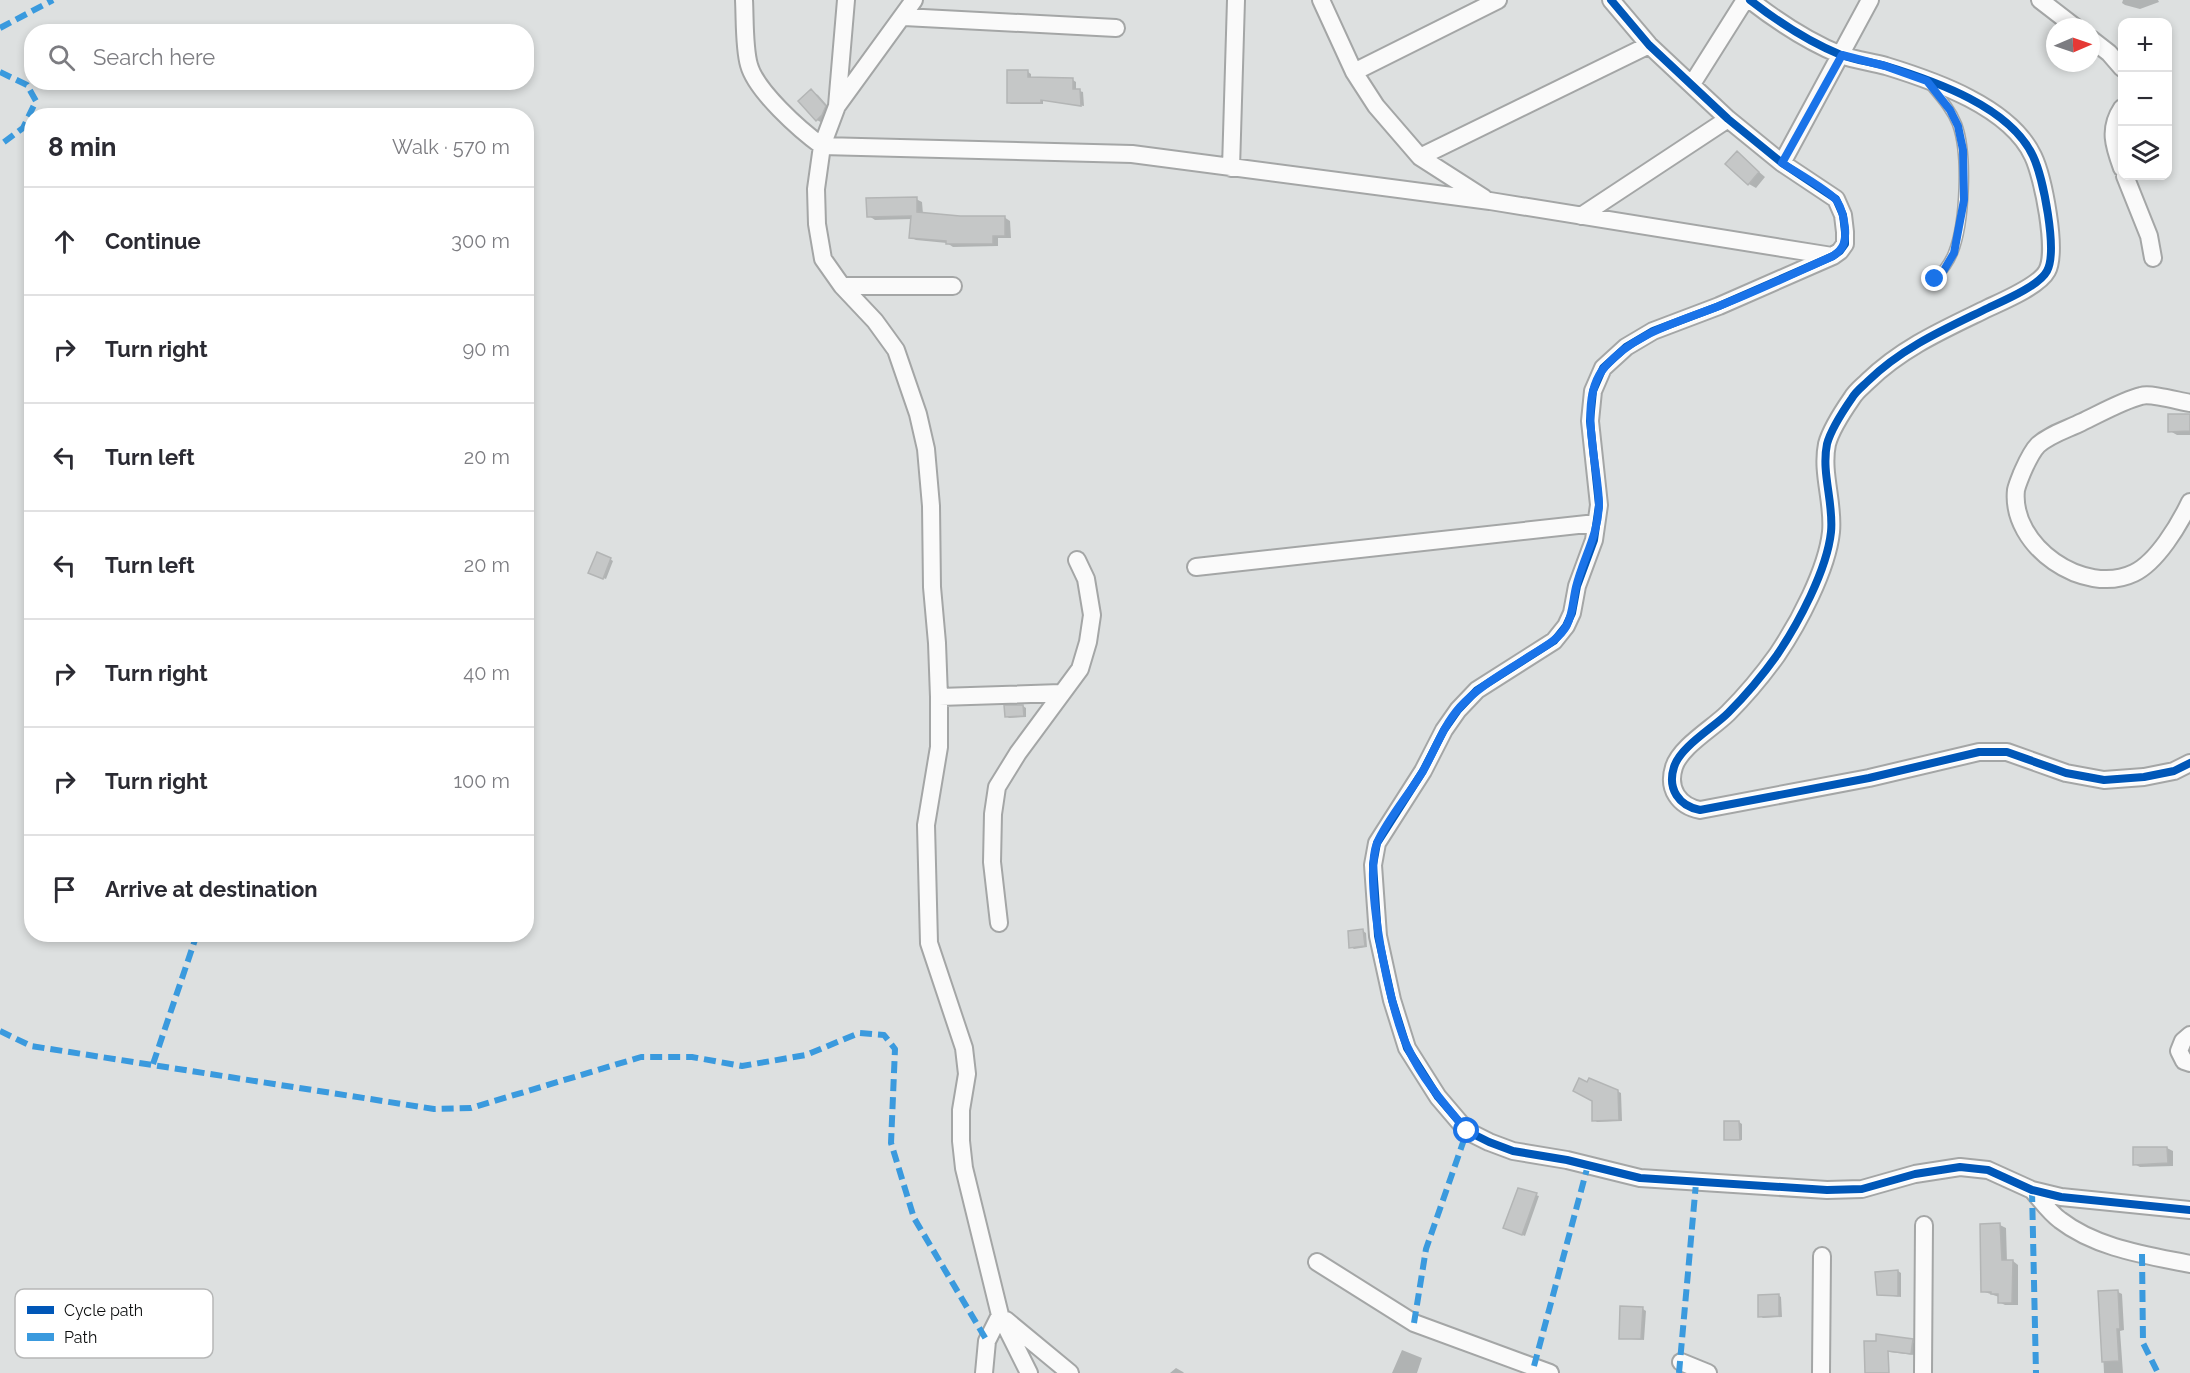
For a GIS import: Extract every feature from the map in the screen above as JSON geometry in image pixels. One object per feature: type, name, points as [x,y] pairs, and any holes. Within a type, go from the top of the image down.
[{"type":"street","points":[[744,0],[748,64],[756,80],[767,95],[822,146],[1132,154],[1490,201],[1833,256]]},
{"type":"street","points":[[846,0],[837,106],[822,146],[816,189],[817,224],[824,259],[842,286],[875,321],[896,350],[918,414],[926,449],[932,506],[932,587],[939,697],[939,747],[926,825],[929,943],[964,1048],[967,1074],[961,1110],[964,1168],[1000,1315],[1029,1373]]},
{"type":"street","points":[[837,106],[904,17],[914,0]]},
{"type":"street","points":[[1231,168],[1236,0]]},
{"type":"street","points":[[1321,0],[1354,72],[1376,106],[1420,157],[1490,201]]},
{"type":"street","points":[[1354,72],[1498,0]]},
{"type":"street","points":[[1611,0],[1649,45],[1728,119],[1782,163],[1836,199],[1843,215],[1845,244],[1833,256],[1719,306],[1653,331],[1626,347],[1603,368],[1593,391],[1590,421],[1599,505],[1594,540],[1577,586],[1572,613],[1566,626],[1554,641],[1477,690],[1458,710],[1444,729],[1423,771],[1377,843],[1373,865],[1378,936],[1392,1000],[1407,1048],[1438,1097],[1467,1131],[1513,1151],[1577,1162],[1640,1178],[1818,1189],[1862,1189],[1916,1174],[1960,1167],[1988,1170],[2032,1190],[2061,1197],[2190,1210]]},
{"type":"street","points":[[1692,84],[1745,0]]},
{"type":"street","points":[[1750,0],[1775,19],[1842,55],[1885,66],[1965,96],[2000,119],[2020,137],[2033,156],[2040,177],[2052,253],[2047,272],[2027,289],[1920,340],[1884,366],[1853,395],[1827,445],[1832,508],[1831,533],[1822,568],[1778,652],[1759,680],[1726,715],[1683,752],[1674,766],[1673,783],[1677,796],[1687,807],[1700,810],[1869,778],[1980,752],[2007,752],[2066,773],[2104,780],[2144,777],[2174,771],[2190,764]]},
{"type":"street","points":[[1782,163],[1870,0]]},
{"type":"street","points":[[2040,0],[2063,18]]},
{"type":"street","points":[[904,17],[1116,28]]},
{"type":"street","points":[[1420,157],[1649,45]]},
{"type":"street","points":[[2100,46],[2118,63]]},
{"type":"street","points":[[2118,114],[2112,132],[2118,156]]},
{"type":"street","points":[[1581,216],[1728,119]]},
{"type":"street","points":[[2127,180],[2149,236],[2153,258]]},
{"type":"street","points":[[842,286],[954,286]]},
{"type":"street","points":[[2190,403],[2142,395],[2053,435],[2037,446],[2026,463],[2016,490],[2018,510],[2024,528],[2036,546],[2058,564],[2076,574],[2095,579],[2121,577],[2135,573],[2151,561],[2165,544],[2190,502]]},
{"type":"street","points":[[1196,567],[1596,523]]},
{"type":"street","points":[[999,922],[992,861],[993,814],[998,787],[1018,753],[1080,669],[1088,642],[1092,615],[1086,579],[1077,560]]},
{"type":"street","points":[[939,697],[1061,693]]},
{"type":"street","points":[[2190,1035],[2183,1041],[2179,1051],[2184,1061],[2190,1063]]},
{"type":"street","points":[[2032,1190],[2057,1219],[2077,1233],[2142,1254],[2190,1264]]},
{"type":"street","points":[[1923,1373],[1924,1225]]},
{"type":"street","points":[[1821,1256],[1821,1373]]},
{"type":"street","points":[[1317,1262],[1414,1323],[1550,1373]]},
{"type":"street","points":[[984,1373],[987,1341],[1000,1315]]},
{"type":"street","points":[[1000,1315],[1070,1373]]},
{"type":"street","points":[[1681,1362],[1707,1373]]},
{"type":"lane","points":[[1927,81],[1950,110],[1958,126],[1963,150],[1964,200],[1954,253],[1944,270],[1935,279]]},
{"type":"building","points":[[1007,70],[1028,70],[1028,77],[1073,78],[1073,89],[1080,89],[1081,106],[1041,100],[1041,103],[1007,103]]},
{"type":"building","points":[[811,89],[826,106],[816,121],[798,101]]},
{"type":"building","points":[[1737,151],[1759,172],[1748,185],[1725,164]]},
{"type":"building","points":[[917,197],[917,212],[960,216],[1005,216],[1005,236],[993,236],[993,244],[946,244],[946,241],[909,238],[911,216],[867,217],[866,198]]},
{"type":"building","points":[[2168,414],[2190,414],[2190,431],[2168,432]]},
{"type":"building","points":[[597,552],[611,558],[603,579],[588,573]]},
{"type":"building","points":[[1004,705],[1023,705],[1024,716],[1005,717]]},
{"type":"building","points":[[1363,929],[1365,946],[1349,948],[1348,931]]},
{"type":"building","points":[[1579,1078],[1587,1082],[1589,1078],[1618,1090],[1619,1120],[1592,1121],[1592,1101],[1573,1091]]},
{"type":"building","points":[[1724,1121],[1739,1121],[1740,1140],[1724,1140]]},
{"type":"building","points":[[2133,1147],[2167,1147],[2168,1163],[2133,1165]]},
{"type":"building","points":[[1518,1188],[1537,1193],[1522,1235],[1503,1228]]},
{"type":"building","points":[[2000,1223],[2002,1260],[2013,1260],[2012,1303],[1998,1303],[1998,1294],[1981,1292],[1980,1224]]},
{"type":"building","points":[[1898,1270],[1898,1296],[1877,1295],[1875,1272]]},
{"type":"building","points":[[2118,1290],[2119,1361],[2102,1362],[2098,1291]]},
{"type":"building","points":[[1779,1294],[1779,1316],[1758,1317],[1758,1295]]},
{"type":"building","points":[[1620,1306],[1643,1307],[1641,1339],[1619,1339]]},
{"type":"building","points":[[1876,1334],[1913,1339],[1911,1354],[1888,1351],[1889,1373],[1865,1373],[1864,1341],[1876,1341]]},
{"type":"marked path","points":[[0,28],[53,0]]},
{"type":"marked path","points":[[0,72],[24,84]]},
{"type":"marked path","points":[[30,90],[36,101],[33,108]]},
{"type":"marked path","points":[[0,145],[24,126]]},
{"type":"marked path","points":[[153,1064],[194,942]]},
{"type":"marked path","points":[[0,1031],[31,1046],[434,1109],[471,1108],[641,1057],[692,1057],[742,1066],[806,1055],[859,1033],[884,1035],[895,1049],[891,1143],[914,1218],[987,1341]]},
{"type":"marked path","points":[[1414,1323],[1426,1249],[1467,1131]]},
{"type":"marked path","points":[[1534,1366],[1588,1165]]},
{"type":"marked path","points":[[1679,1373],[1696,1183]]},
{"type":"marked path","points":[[2032,1190],[2036,1373]]},
{"type":"marked path","points":[[2142,1254],[2143,1343],[2158,1373]]},
{"type":"cycle path","points":[[1611,0],[1649,45],[1728,119],[1782,163],[1836,199],[1843,215],[1845,244],[1833,256],[1719,306],[1653,331],[1626,347],[1603,368],[1593,391],[1590,421],[1599,505],[1594,540],[1577,586],[1572,613],[1566,626],[1554,641],[1477,690],[1458,710],[1444,730],[1423,771],[1377,843],[1373,865],[1378,936],[1392,1000],[1407,1048],[1438,1097],[1467,1131],[1513,1151],[1567,1160],[1640,1178],[1827,1190],[1862,1189],[1915,1174],[1960,1167],[1988,1170],[2032,1190],[2061,1197],[2190,1210]]},
{"type":"cycle path","points":[[1750,0],[1771,16],[1829,50],[1846,57],[1905,72],[1948,88],[1969,98],[2007,123],[2022,139],[2037,166],[2048,214],[2050,261],[2047,271],[2037,282],[1910,348],[1881,369],[1854,395],[1834,426],[1827,444],[1826,466],[1831,532],[1818,579],[1785,642],[1760,678],[1728,713],[1690,745],[1677,760],[1672,775],[1676,795],[1686,805],[1700,810],[1869,778],[1979,752],[2007,752],[2066,773],[2104,780],[2144,777],[2174,771],[2190,763]]},
{"type":"route","points":[[1467,1131],[1438,1097],[1407,1048],[1392,1000],[1378,936],[1373,865],[1377,843],[1423,771],[1444,729],[1458,710],[1477,690],[1554,641],[1566,626],[1572,613],[1584,564],[1594,540],[1599,505],[1590,421],[1593,391],[1603,368],[1626,347],[1653,331],[1719,306],[1840,251],[1845,244],[1845,232],[1843,215],[1836,199],[1782,163],[1842,55],[1885,66],[1927,81],[1950,110],[1958,126],[1963,150],[1964,200],[1954,253],[1944,270],[1935,279]]}]
